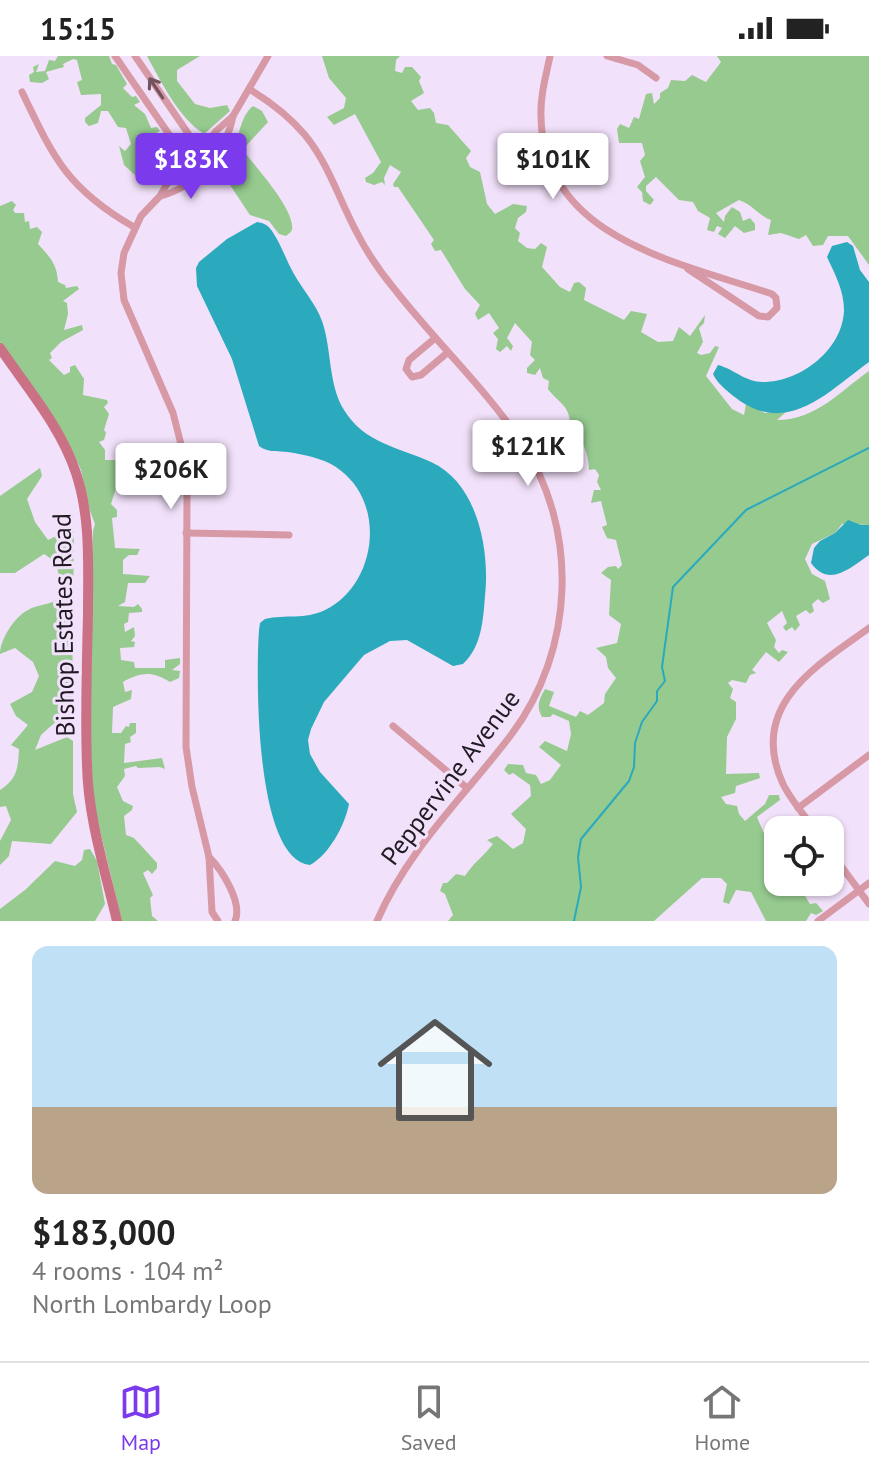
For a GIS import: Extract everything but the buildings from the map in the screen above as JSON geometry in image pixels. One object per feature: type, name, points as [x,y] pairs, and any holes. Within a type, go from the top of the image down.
[{"type":"street","points":[[115,56],[200,173]]},
{"type":"street","points":[[135,56],[209,164]]},
{"type":"street","points":[[218,921],[212,912],[209,857],[186,747],[186,473],[179,433],[166,394],[128,313],[122,287],[124,253],[134,227],[167,184],[192,164],[216,131],[233,116],[268,56]]},
{"type":"street","points":[[550,56],[543,88],[541,119],[546,151],[559,182],[578,206],[620,239],[688,269],[772,294],[776,298],[777,308],[768,317],[759,316],[688,269]]},
{"type":"street","points":[[607,56],[638,65],[656,78]]},
{"type":"street","name":"Peppervine Avenue","points":[[249,89],[280,110],[306,136],[318,153],[366,249],[434,339],[508,424],[532,461],[554,514],[563,575],[560,620],[541,683],[515,729],[407,864],[377,921]]},
{"type":"street","points":[[22,92],[50,149],[68,177],[93,202],[134,227]]},
{"type":"street","points":[[160,196],[177,192],[209,164],[230,133],[233,116]]},
{"type":"street","points":[[434,339],[409,360],[408,374],[412,377],[421,375],[447,353]]},
{"type":"street","name":"Bishop Estates Road","points":[[0,348],[32,392],[64,446],[76,474],[85,510],[89,563],[88,783],[94,825],[117,921]]},
{"type":"street","points":[[186,533],[289,535]]},
{"type":"street","points":[[804,816],[783,784],[775,758],[775,731],[780,714],[791,691],[809,672],[869,628]]},
{"type":"street","points":[[393,726],[467,788]]},
{"type":"street","points":[[798,808],[869,755]]},
{"type":"street","points":[[209,857],[216,864],[237,905],[235,921]]},
{"type":"street","points":[[844,870],[869,904]]},
{"type":"street","points":[[818,921],[869,883]]},
{"type":"green space","points":[[58,56],[109,56],[127,84],[123,88],[140,102],[134,105],[145,114],[151,128],[157,127],[160,131],[154,134],[168,147],[168,179],[153,180],[145,169],[136,176],[124,165],[119,146],[125,151],[131,144],[126,128],[118,127],[108,111],[101,111],[98,123],[89,126],[85,122],[85,118],[101,105],[101,94],[81,95],[77,82],[82,80],[77,60],[46,72],[49,79],[42,83],[30,82],[33,67],[39,64],[36,72],[45,71],[49,60],[55,61]]},
{"type":"green space","points":[[147,56],[200,56],[177,70],[177,81],[195,104],[210,108],[227,105],[230,111],[204,134],[178,109]]},
{"type":"green space","points":[[322,56],[400,56],[396,60],[395,71],[402,73],[405,67],[412,67],[421,77],[419,81],[424,93],[411,101],[418,110],[430,108],[436,123],[448,125],[471,151],[466,158],[470,167],[480,172],[487,204],[495,214],[513,204],[527,206],[515,228],[520,233],[518,241],[527,248],[535,249],[541,243],[547,247],[542,267],[560,287],[570,292],[574,283],[579,282],[586,288],[584,300],[624,320],[631,311],[647,314],[641,332],[658,342],[673,341],[679,327],[690,336],[705,315],[704,323],[699,328],[703,342],[697,353],[710,353],[715,346],[719,347],[706,376],[732,409],[744,415],[746,404],[765,413],[786,412],[777,420],[791,419],[815,410],[869,371],[869,525],[842,524],[835,533],[812,544],[805,559],[812,574],[825,581],[830,599],[823,603],[818,599],[812,604],[814,611],[810,614],[806,610],[796,616],[800,625],[795,631],[792,627],[786,631],[783,627],[787,623],[782,611],[767,623],[776,640],[774,647],[779,653],[782,650],[788,652],[779,662],[766,652],[752,670],[756,673],[750,675],[746,683],[732,680],[728,683],[733,689],[730,698],[736,702],[736,719],[727,737],[726,774],[759,773],[760,778],[736,786],[735,793],[721,797],[726,804],[737,806],[745,821],[765,804],[769,795],[779,795],[780,800],[757,817],[764,834],[764,896],[805,896],[810,904],[816,903],[823,911],[816,915],[811,913],[806,921],[766,921],[751,892],[736,890],[729,904],[723,902],[727,884],[721,878],[702,878],[654,921],[448,921],[453,915],[445,894],[440,891],[443,883],[456,874],[465,876],[493,844],[487,840],[497,836],[513,849],[523,843],[526,829],[511,814],[531,796],[530,785],[513,773],[509,775],[504,770],[508,764],[523,765],[526,773],[536,775],[541,784],[550,780],[561,765],[539,747],[545,741],[567,751],[571,734],[569,721],[553,714],[542,717],[540,713],[539,703],[545,689],[554,692],[549,706],[576,717],[580,711],[588,715],[604,703],[605,694],[616,678],[608,668],[606,657],[596,648],[617,643],[621,624],[609,615],[611,580],[601,573],[608,567],[616,566],[618,569],[622,565],[616,540],[607,538],[602,527],[607,525],[601,501],[591,503],[594,490],[601,490],[597,482],[599,475],[595,469],[589,470],[584,446],[570,427],[566,409],[548,389],[549,381],[543,378],[540,368],[535,375],[527,373],[527,368],[535,360],[530,355],[532,342],[515,323],[507,338],[513,346],[511,351],[507,346],[500,352],[496,349],[498,339],[493,333],[499,328],[489,313],[478,320],[475,314],[480,305],[465,289],[441,250],[435,251],[431,244],[434,240],[398,187],[394,187],[401,172],[390,165],[384,178],[385,185],[382,182],[374,185],[366,182],[365,178],[381,162],[355,114],[334,125],[327,117],[344,108],[346,98],[329,78]]},
{"type":"green space","points":[[717,56],[869,56],[869,265],[848,236],[828,236],[823,245],[813,246],[806,235],[799,239],[781,233],[768,235],[771,220],[739,200],[716,213],[724,222],[732,207],[740,212],[743,221],[750,218],[755,230],[744,233],[735,226],[725,238],[718,234],[722,228],[717,226],[714,232],[707,230],[710,218],[698,211],[693,202],[679,200],[656,177],[646,186],[646,191],[654,200],[650,205],[643,201],[642,192],[637,187],[645,177],[640,161],[645,155],[642,143],[619,143],[617,129],[620,124],[629,128],[634,117],[639,119],[646,94],[652,93],[654,104],[671,80],[685,81],[692,75],[706,82],[721,62]]},
{"type":"green space","points":[[253,106],[262,111],[268,122],[246,146],[246,154],[286,208],[292,227],[286,236],[279,234],[269,221],[250,215],[220,170]]},
{"type":"green space","points":[[12,201],[16,205],[13,210],[24,213],[30,229],[37,227],[42,232],[38,244],[52,261],[58,282],[66,288],[77,286],[79,289],[63,301],[67,303],[68,314],[64,330],[82,325],[83,330],[61,342],[50,353],[52,358],[49,360],[64,375],[75,365],[84,379],[83,395],[107,400],[104,407],[109,414],[104,430],[106,433],[104,440],[99,442],[105,450],[105,460],[118,460],[123,452],[128,459],[123,463],[123,475],[119,479],[126,477],[127,485],[116,488],[111,504],[117,510],[117,517],[112,518],[115,548],[140,549],[137,555],[129,555],[123,560],[123,574],[150,576],[145,583],[128,583],[125,602],[118,606],[134,607],[138,604],[142,609],[142,612],[129,613],[128,622],[124,624],[125,632],[134,627],[135,636],[131,641],[135,642],[134,647],[120,648],[121,660],[134,662],[135,668],[165,668],[165,660],[180,658],[180,664],[172,670],[180,671],[179,678],[170,682],[146,674],[129,679],[123,682],[125,692],[132,690],[131,699],[113,707],[112,733],[121,733],[130,723],[136,723],[136,733],[130,737],[131,742],[125,744],[124,763],[162,758],[165,769],[136,766],[124,769],[125,776],[117,787],[123,801],[133,806],[124,816],[126,835],[134,838],[157,863],[152,874],[148,870],[143,873],[153,895],[150,898],[152,916],[158,921],[122,921],[94,806],[90,756],[95,524],[81,470],[69,444],[0,342],[0,206]]},
{"type":"green space","points":[[40,468],[42,476],[27,499],[35,522],[48,540],[68,530],[74,531],[72,707],[41,735],[35,750],[67,737],[73,741],[73,794],[77,812],[51,844],[12,841],[9,856],[0,865],[0,841],[11,820],[6,806],[0,807],[0,790],[10,782],[17,768],[19,749],[11,745],[28,725],[16,716],[10,704],[32,692],[39,676],[33,662],[15,648],[0,654],[2,642],[23,613],[60,598],[57,567],[44,554],[15,573],[0,573],[0,496]]},
{"type":"green space","points":[[90,849],[97,861],[105,904],[95,921],[0,921],[0,909],[55,861],[75,866],[82,860],[84,850]]},
{"type":"water","points":[[257,222],[272,231],[319,315],[335,389],[344,410],[361,430],[394,448],[431,462],[460,485],[478,520],[485,559],[485,596],[480,632],[474,649],[463,664],[453,666],[407,640],[390,641],[364,655],[324,702],[308,740],[310,754],[320,772],[349,804],[335,839],[324,854],[310,865],[292,855],[278,832],[268,800],[259,721],[260,623],[265,619],[318,613],[342,598],[365,564],[369,523],[365,503],[355,485],[340,470],[312,457],[271,451],[259,446],[232,359],[197,286],[196,268],[199,262],[227,239]]},
{"type":"water","points":[[847,242],[853,246],[860,270],[869,282],[869,362],[824,396],[793,411],[776,413],[758,410],[740,401],[715,378],[713,374],[718,365],[751,380],[777,381],[805,370],[828,350],[842,324],[844,303],[827,257],[832,246]]},
{"type":"water","points":[[848,520],[869,525],[869,555],[840,573],[825,574],[811,563],[814,548]]},
{"type":"waterway","points":[[574,921],[581,887],[578,857],[581,839],[629,781],[642,722],[657,701],[657,691],[665,681],[662,667],[673,587],[746,510],[869,448]]}]
